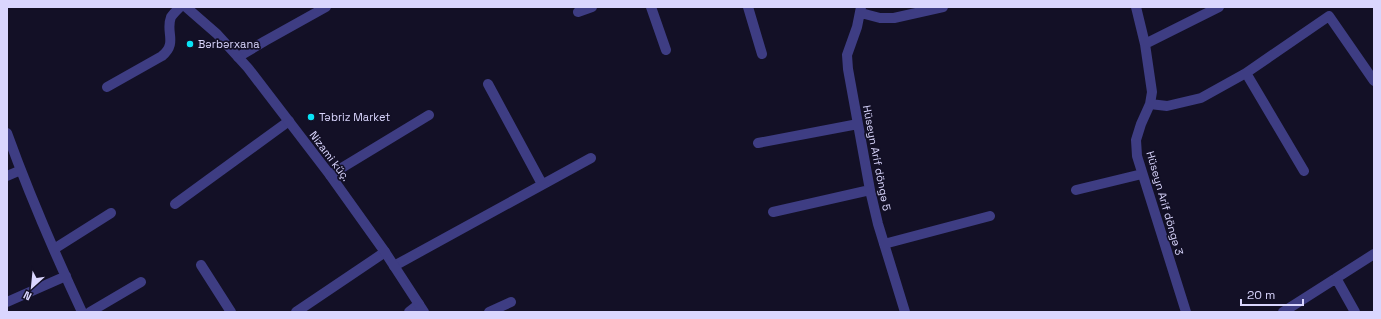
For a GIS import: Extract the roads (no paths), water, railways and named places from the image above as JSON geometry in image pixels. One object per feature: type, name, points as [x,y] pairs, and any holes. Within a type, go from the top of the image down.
[{"type":"street","points":[[107,87],[162,56],[168,51],[171,44],[171,17],[180,7]]},
{"type":"street","name":"Nizami küç.","points":[[186,7],[217,34],[238,57],[289,121],[385,252],[422,308]]},
{"type":"street","points":[[238,57],[326,7]]},
{"type":"street","points":[[578,12],[592,7]]},
{"type":"street","points":[[651,7],[666,50]]},
{"type":"street","points":[[748,7],[762,54]]},
{"type":"street","points":[[861,10],[880,18],[894,18],[943,7]]},
{"type":"street","name":"Hüseyn Arif döngə 3","points":[[1136,7],[1145,44],[1152,92],[1150,104],[1136,140],[1137,156],[1186,312]]},
{"type":"street","points":[[1145,44],[1219,7]]},
{"type":"street","name":"Hüseyn Arif döngə 5","points":[[861,10],[847,55],[870,190],[878,224],[905,312]]},
{"type":"street","points":[[1150,104],[1167,106],[1202,98],[1246,73],[1327,11],[1374,81]]},
{"type":"street","points":[[1246,73],[1304,171]]},
{"type":"street","points":[[488,84],[542,184]]},
{"type":"street","points":[[330,175],[430,115]]},
{"type":"street","points":[[175,204],[289,121]]},
{"type":"street","points":[[758,143],[858,124]]},
{"type":"street","points":[[7,133],[54,249],[82,312]]},
{"type":"street","points":[[394,266],[591,158]]},
{"type":"street","points":[[7,176],[21,170]]},
{"type":"street","points":[[1076,190],[1142,174]]},
{"type":"street","points":[[773,212],[870,190]]},
{"type":"street","points":[[54,249],[111,213]]},
{"type":"street","points":[[884,244],[990,216]]},
{"type":"street","points":[[296,312],[385,252]]},
{"type":"street","points":[[1282,312],[1374,254]]},
{"type":"street","points":[[201,265],[231,312]]},
{"type":"street","points":[[7,302],[66,276]]},
{"type":"street","points":[[1336,278],[1355,312]]},
{"type":"street","points":[[90,312],[141,282]]},
{"type":"street","points":[[490,312],[511,302]]},
{"type":"street","points":[[409,312],[422,308]]},
{"type":"place","name":"Bərbərxana","points":[[190,44]]},
{"type":"place","name":"Təbriz Market","points":[[311,117]]}]
